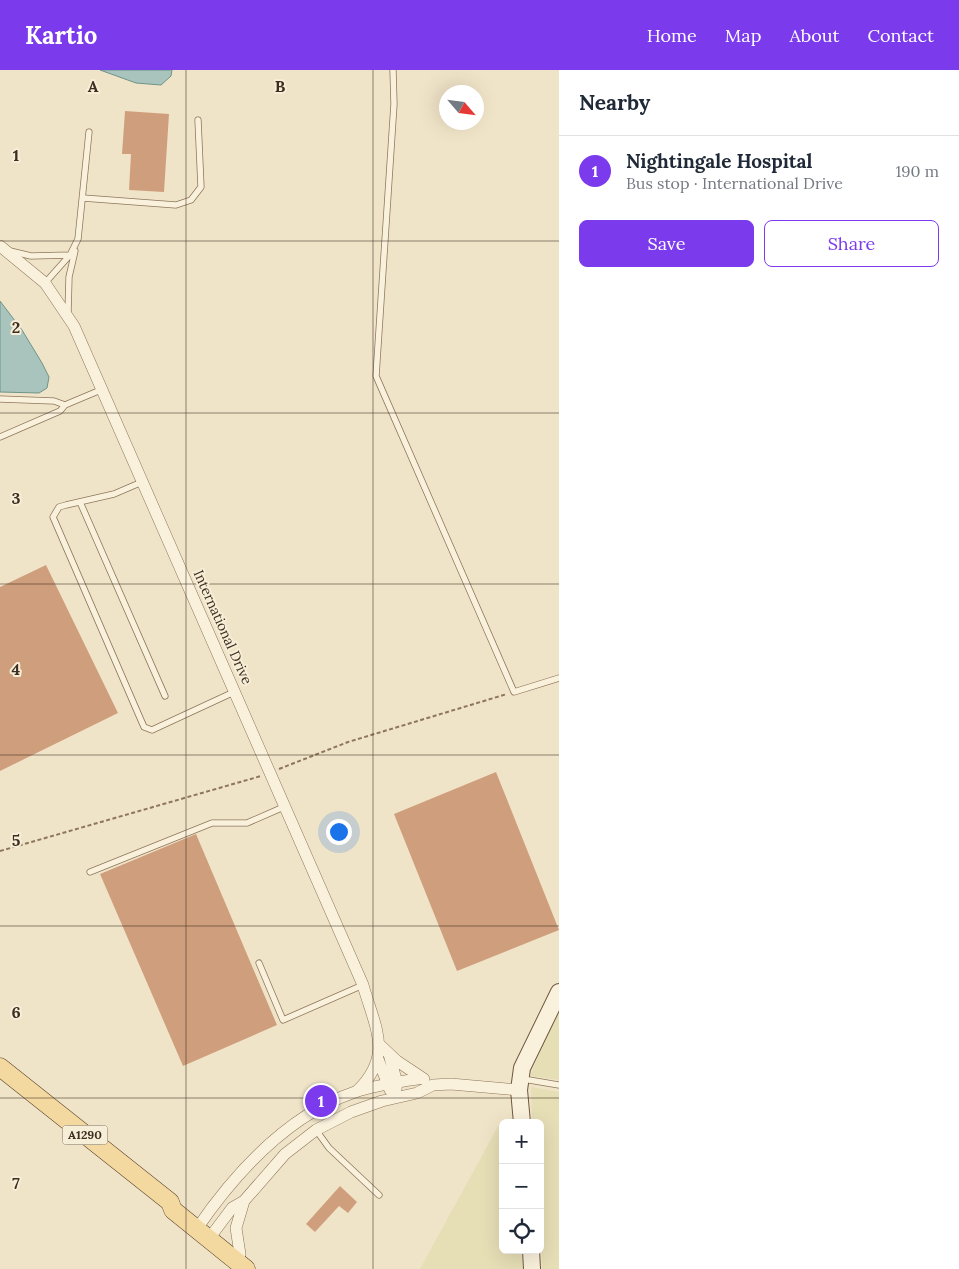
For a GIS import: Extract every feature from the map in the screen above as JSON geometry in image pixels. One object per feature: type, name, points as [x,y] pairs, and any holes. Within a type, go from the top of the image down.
[{"type":"main road","name":"A1290","points":[[0,1067],[170,1202],[180,1203],[205,1231],[243,1262],[250,1263],[253,1269]]},
{"type":"street","name":"International Drive","points":[[3,248],[45,284],[68,315],[103,389],[363,985],[380,1045],[378,1060],[371,1076],[357,1091]]},
{"type":"street","points":[[522,1119],[520,1084],[522,1068],[559,992]]},
{"type":"street","name":"International Drive","points":[[380,1045],[389,1054],[433,1085]]},
{"type":"street","name":"International Drive","points":[[389,1054],[394,1098]]},
{"type":"street","name":"International Drive","points":[[378,1060],[392,1084]]},
{"type":"street","name":"International Drive","points":[[205,1231],[249,1163],[278,1136],[317,1110],[357,1091],[422,1078]]},
{"type":"street","points":[[205,1231],[232,1208],[244,1201],[285,1154],[316,1130],[350,1112],[394,1098],[418,1093],[433,1085],[520,1084]]},
{"type":"street","points":[[243,1262],[236,1228],[244,1201]]},
{"type":"street","points":[[530,1254],[532,1269]]},
{"type":"lane","points":[[393,70],[394,104],[376,376],[514,692],[559,678]]},
{"type":"lane","points":[[82,198],[176,204],[191,200],[200,187],[198,120]]},
{"type":"lane","points":[[68,315],[69,277],[78,240],[89,132]]},
{"type":"lane","points":[[3,248],[31,256],[70,256]]},
{"type":"lane","points":[[45,284],[75,249]]},
{"type":"lane","points":[[0,437],[60,411],[65,405],[103,389]]},
{"type":"lane","points":[[0,399],[54,401],[65,405]]},
{"type":"lane","points":[[142,482],[114,494],[60,507],[54,517],[144,727],[152,730],[234,692]]},
{"type":"lane","points":[[80,502],[165,696]]},
{"type":"lane","points":[[90,872],[212,823],[247,823],[286,806]]},
{"type":"lane","points":[[259,963],[284,1020],[363,985]]},
{"type":"lane","points":[[520,1084],[559,1085]]},
{"type":"lane","points":[[316,1130],[329,1148],[380,1194]]},
{"type":"path","points":[[281,768],[348,742],[514,692]]},
{"type":"path","points":[[0,852],[262,776]]},
{"type":"shaded area","points":[[559,1010],[559,1080],[530,1076],[545,1040]]},
{"type":"shaded area","points":[[531,1087],[559,1092],[559,1269],[542,1269],[542,1254],[544,1254],[544,1119],[532,1119]]},
{"type":"shaded area","points":[[499,1125],[499,1254],[521,1254],[523,1269],[420,1269]]},
{"type":"water","points":[[100,70],[172,70],[171,76],[161,85],[136,83]]},
{"type":"water","points":[[0,301],[22,330],[49,377],[47,388],[39,393],[0,392]]},
{"type":"building","points":[[125,111],[169,114],[164,192],[129,190],[131,154],[122,154]]},
{"type":"building","points":[[46,565],[118,713],[0,771],[0,587]]},
{"type":"building","points":[[496,772],[559,930],[457,971],[394,814]]},
{"type":"building","points":[[196,834],[277,1025],[183,1066],[100,874]]},
{"type":"building","points":[[340,1186],[357,1202],[348,1213],[339,1206],[315,1232],[306,1224]]},
{"type":"place","name":"Nightingale Hospital","points":[[321,1101]]}]
